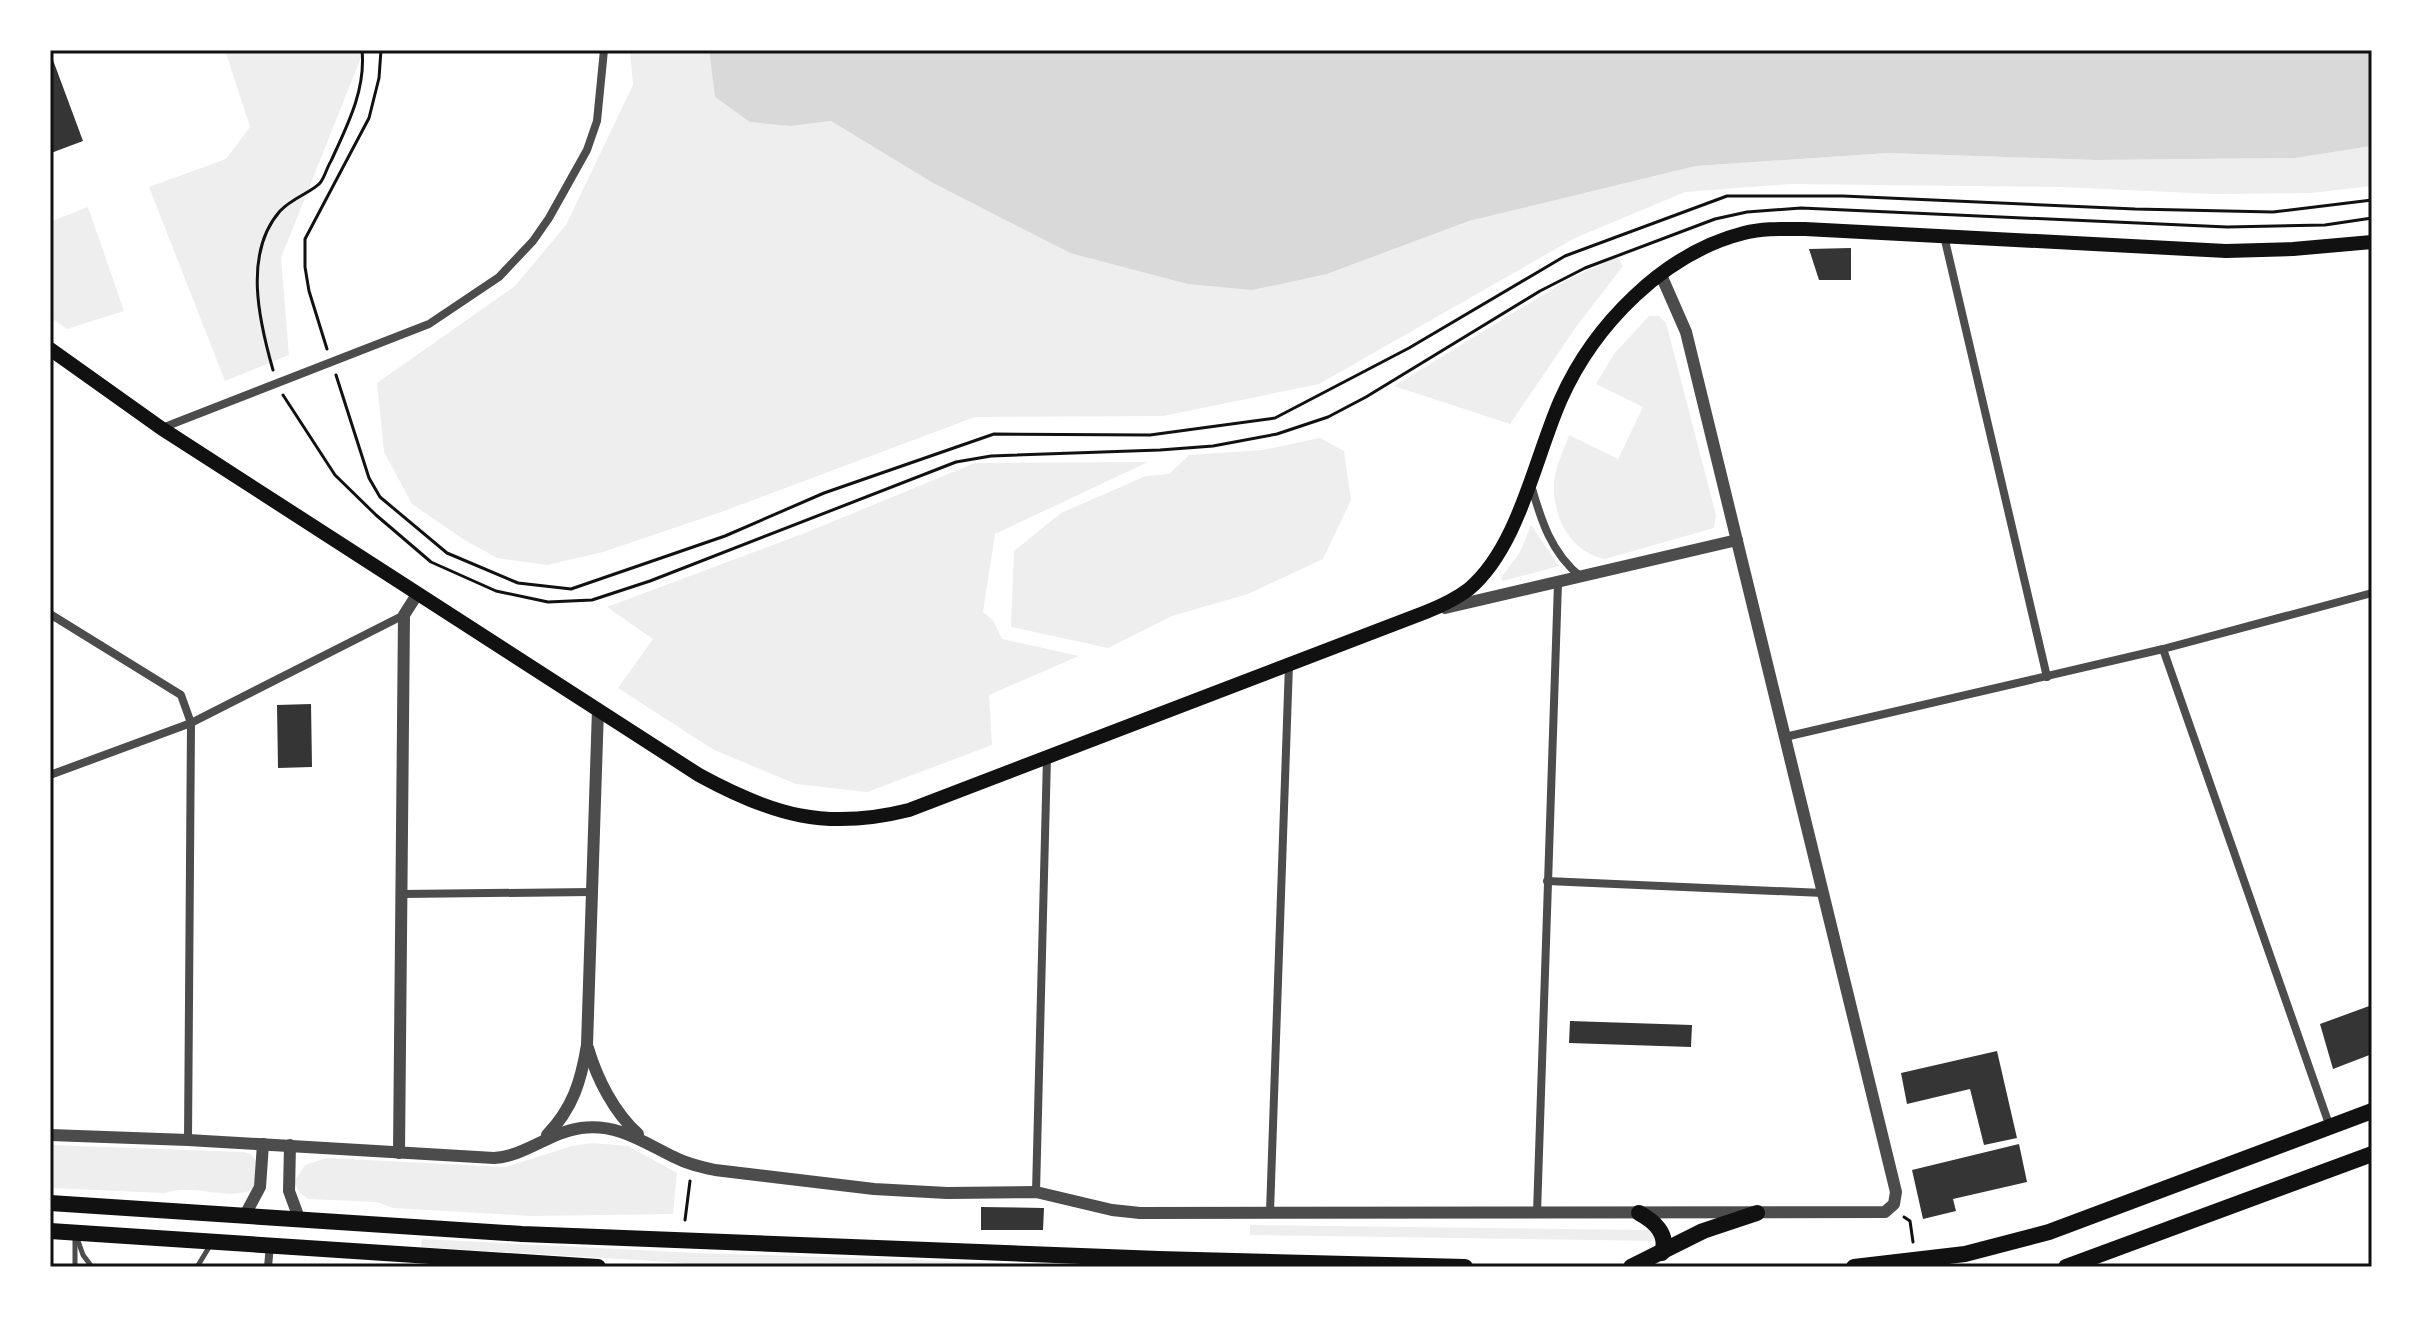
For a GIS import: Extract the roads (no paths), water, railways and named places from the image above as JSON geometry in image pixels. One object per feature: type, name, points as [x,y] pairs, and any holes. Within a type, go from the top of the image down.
[{"type":"main road","points":[[50,352],[161,428],[699,775],[733,794],[779,811],[825,819],[874,817],[909,810],[1426,612],[1467,591],[1489,567],[1513,524],[1561,399],[1591,347],[1632,299],[1661,275],[1701,249],[1748,232],[1805,229],[2226,251],[2372,242]]},
{"type":"main road","points":[[1854,1267],[1965,1254],[2049,1232],[2372,1111]]},
{"type":"main road","points":[[2066,1267],[2372,1154]]},
{"type":"main road","points":[[50,1203],[522,1234],[1159,1259],[1465,1267]]},
{"type":"main road","points":[[1639,1213],[1649,1218],[1660,1230],[1665,1246],[1662,1253]]},
{"type":"main road","points":[[1631,1267],[1703,1231],[1757,1213]]},
{"type":"main road","points":[[50,1231],[598,1267]]},
{"type":"main road","points":[[1102,1267],[1159,1259]]},
{"type":"main road","points":[[534,1264],[551,1267]]},
{"type":"street","points":[[161,428],[429,324],[471,298],[518,259],[549,218],[587,150],[597,121],[604,50]]},
{"type":"street","points":[[1944,236],[2047,677]]},
{"type":"street","points":[[50,1135],[506,1157],[560,1132],[585,1127],[622,1131],[692,1165],[744,1174],[874,1189],[947,1193],[1036,1192],[1112,1210],[1140,1213],[1879,1213],[1891,1208],[1896,1192],[1686,332],[1661,275]]},
{"type":"street","points":[[1530,480],[1550,541],[1562,559],[1581,577]]},
{"type":"street","points":[[1426,612],[1737,540]]},
{"type":"street","points":[[1537,1213],[1558,583]]},
{"type":"street","points":[[50,775],[191,723],[404,615],[418,593]]},
{"type":"street","points":[[1785,737],[2163,649],[2372,593]]},
{"type":"street","points":[[50,614],[181,695],[191,723],[188,1140]]},
{"type":"street","points":[[399,1153],[404,615]]},
{"type":"street","points":[[2163,649],[2331,1128]]},
{"type":"street","points":[[1270,1212],[1289,664]]},
{"type":"street","points":[[541,1140],[572,1104],[581,1079],[587,1045],[598,709]]},
{"type":"street","points":[[1036,1192],[1047,757]]},
{"type":"street","points":[[1547,881],[1823,893]]},
{"type":"street","points":[[402,894],[591,892]]},
{"type":"street","points":[[587,1045],[596,1071],[616,1108],[648,1143]]},
{"type":"street","points":[[245,1215],[260,1187],[263,1144]]},
{"type":"street","points":[[290,1145],[289,1191],[299,1218]]},
{"type":"street","points":[[268,1267],[270,1244]]},
{"type":"lane","points":[[75,1233],[75,1267]]},
{"type":"lane","points":[[75,1233],[83,1255],[92,1267]]},
{"type":"lane","points":[[197,1267],[212,1241]]}]
